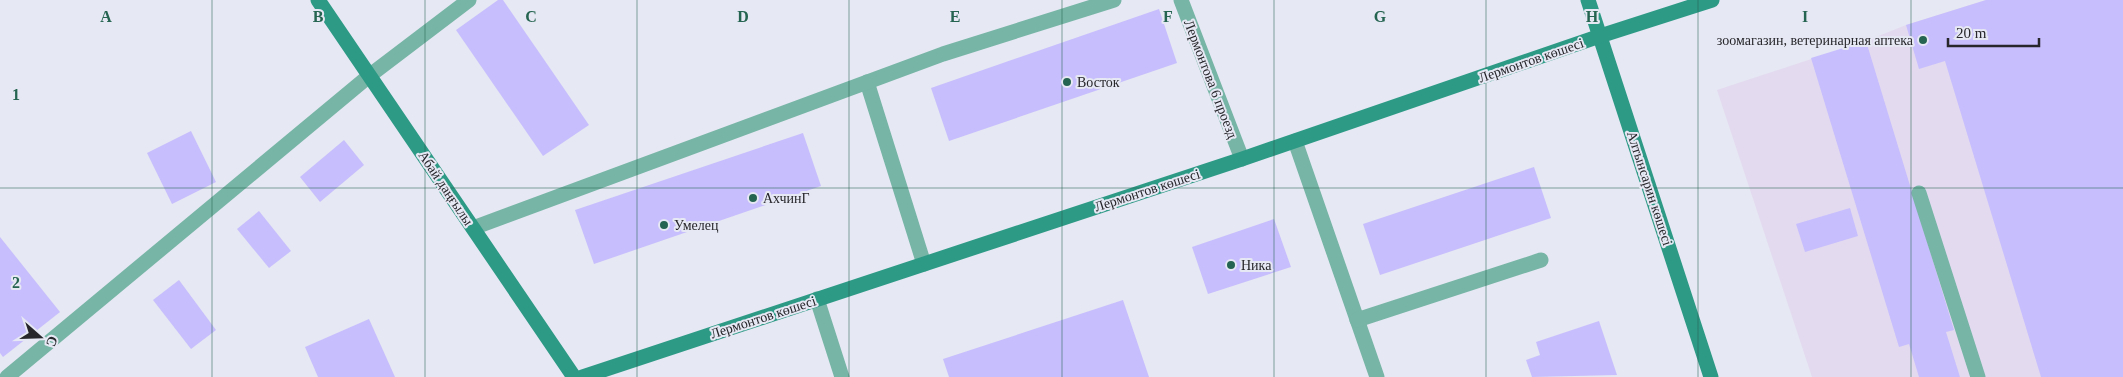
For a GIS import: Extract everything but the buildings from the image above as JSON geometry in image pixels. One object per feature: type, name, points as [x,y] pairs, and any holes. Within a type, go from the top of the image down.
[{"type":"street","name":"Абай даңғылы","points":[[318,0],[574,377]]},
{"type":"street","points":[[7,377],[369,76],[469,0]]},
{"type":"street","points":[[473,228],[944,54],[1114,0]]},
{"type":"street","name":"Лермонтова 6 проезд","points":[[1180,0],[1242,159]]},
{"type":"street","name":"Алтынсарин көшесі","points":[[1588,0],[1710,377]]},
{"type":"street","name":"Лермонтов көшесі","points":[[582,377],[1242,159],[1600,36],[1712,0]]},
{"type":"street","points":[[867,82],[924,264]]},
{"type":"street","points":[[1295,141],[1377,377]]},
{"type":"street","points":[[1920,194],[1978,377]]},
{"type":"street","points":[[1357,320],[1542,260]]},
{"type":"street","points":[[817,299],[842,377]]},
{"type":"shaded area","points":[[1986,0],[2123,377],[1812,377],[1717,90],[1866,41],[1906,25]]},
{"type":"place","name":"зоомагазин, ветеринарная аптека","points":[[1923,40]]},
{"type":"place","name":"Восток","points":[[1067,82]]},
{"type":"place","name":"АхчинГ","points":[[753,198]]},
{"type":"place","name":"Умелец","points":[[664,225]]},
{"type":"place","name":"Ника","points":[[1231,265]]}]
